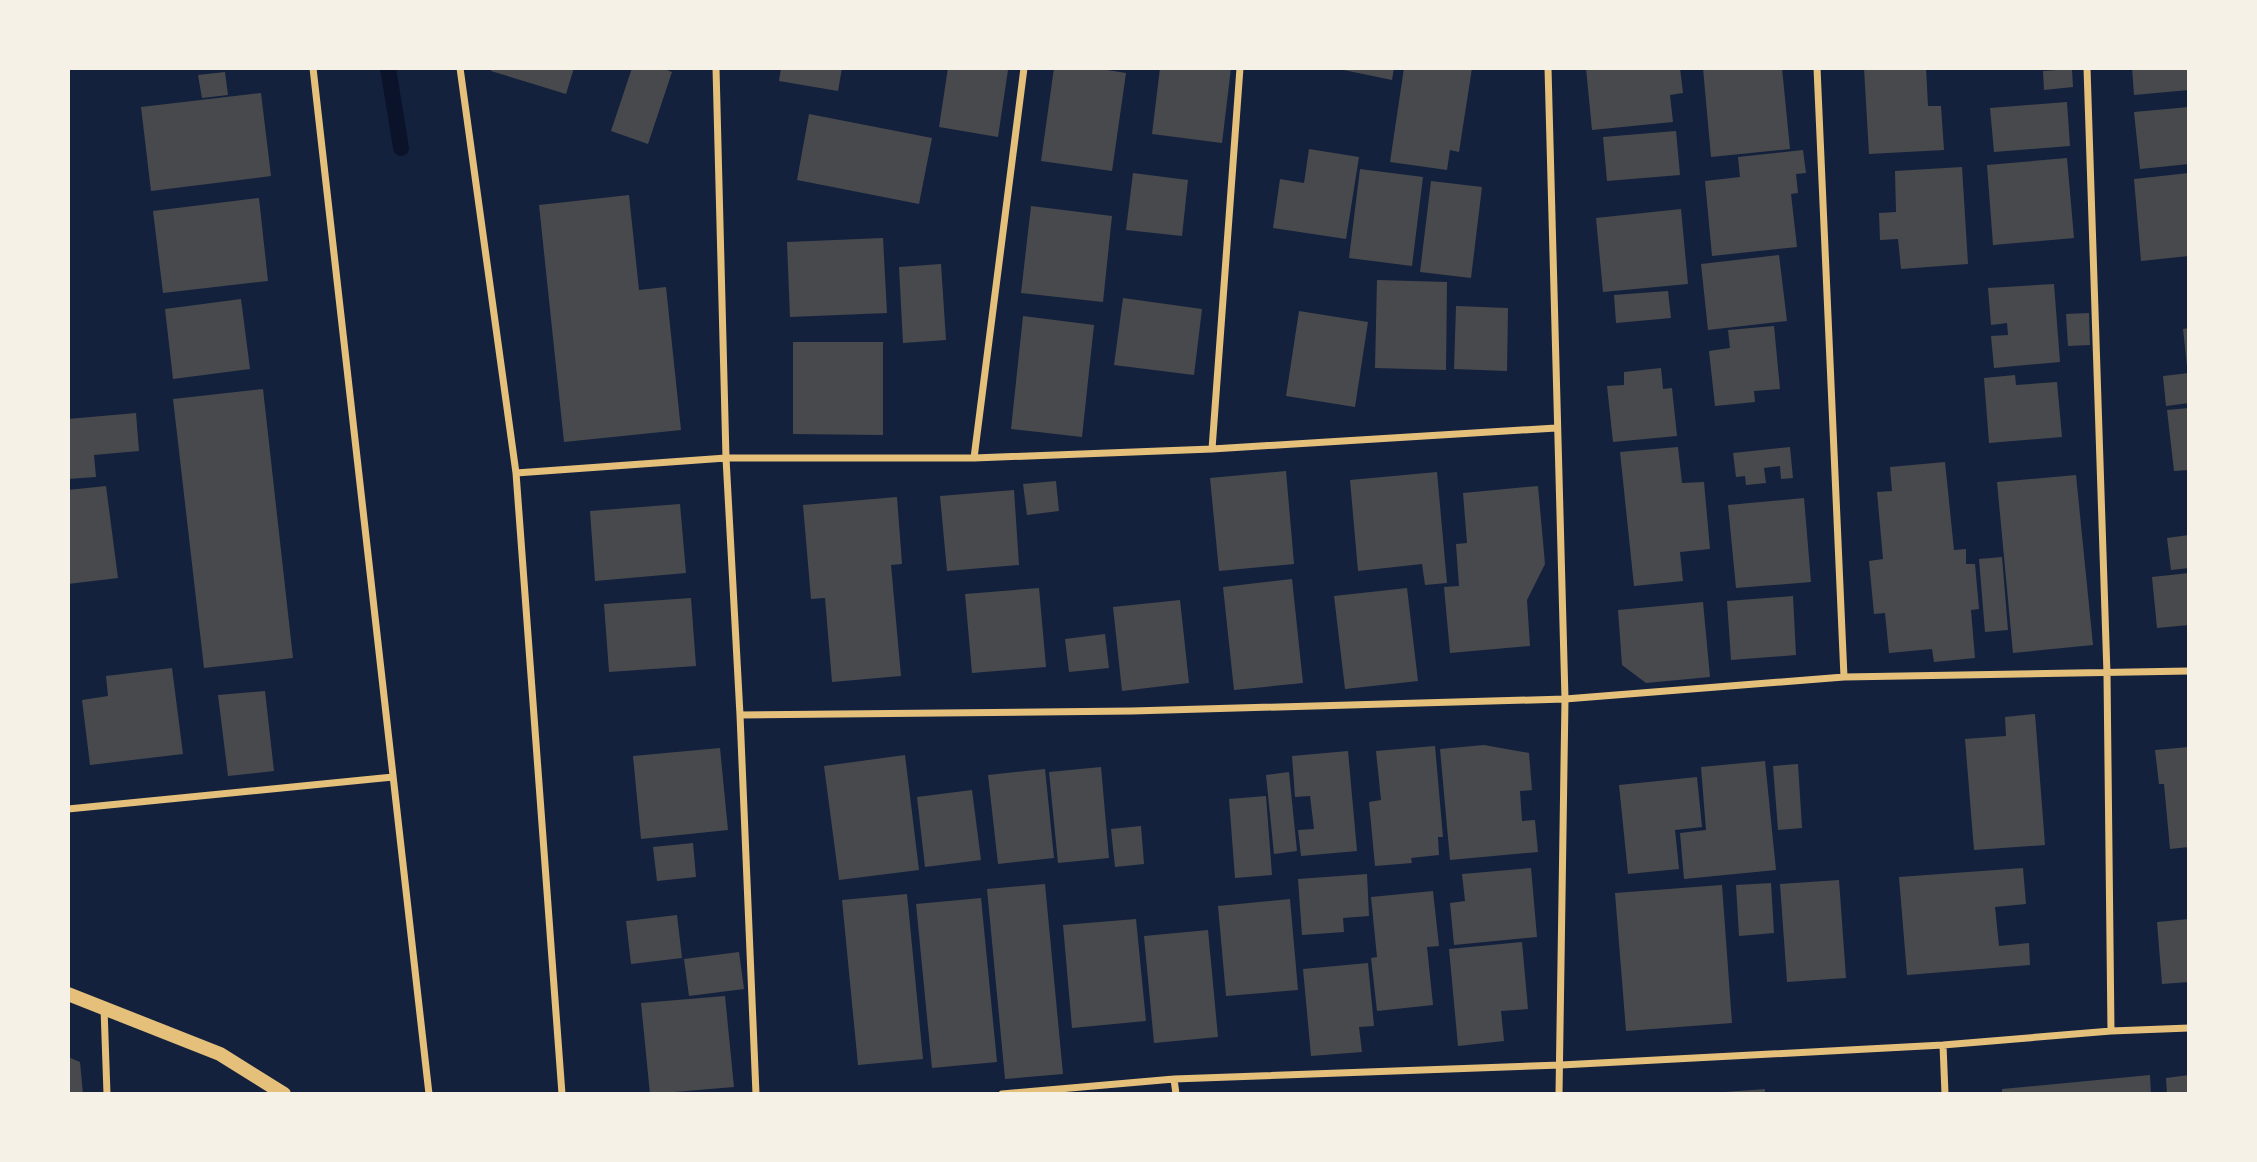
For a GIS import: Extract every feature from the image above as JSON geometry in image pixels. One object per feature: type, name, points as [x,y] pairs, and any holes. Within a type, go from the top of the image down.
[{"type":"main road","points":[[68,994],[220,1054],[284,1094]]},
{"type":"street","points":[[313,68],[429,1094]]},
{"type":"street","points":[[460,68],[516,473],[562,1094]]},
{"type":"street","points":[[716,68],[726,458],[756,1094]]},
{"type":"street","points":[[974,458],[1024,68]]},
{"type":"street","points":[[1212,449],[1240,68]]},
{"type":"street","points":[[1548,68],[1564,699],[1559,1094]]},
{"type":"street","points":[[1818,68],[1844,677]]},
{"type":"street","points":[[2087,68],[2106,674],[2111,1031]]},
{"type":"street","points":[[516,473],[726,458],[974,458],[1212,449],[1556,428]]},
{"type":"street","points":[[740,715],[1132,711],[1564,699],[1844,677],[2189,671]]},
{"type":"street","points":[[68,809],[393,777]]},
{"type":"street","points":[[104,1008],[107,1094]]},
{"type":"street","points":[[1002,1094],[1174,1079],[1561,1065],[1943,1045],[2111,1031],[2189,1028]]},
{"type":"street","points":[[1943,1045],[1945,1094]]},
{"type":"street","points":[[1174,1079],[1176,1094]]},
{"type":"building","points":[[492,68],[574,68],[566,94],[491,71]]},
{"type":"building","points":[[632,68],[662,68],[672,72],[648,144],[611,131]]},
{"type":"building","points":[[781,68],[842,68],[838,91],[779,81]]},
{"type":"building","points":[[948,68],[1008,70],[998,137],[939,127]]},
{"type":"building","points":[[1054,68],[1095,68],[1126,73],[1112,171],[1041,161]]},
{"type":"building","points":[[1160,68],[1231,68],[1222,143],[1152,134]]},
{"type":"building","points":[[1334,68],[1394,68],[1392,80]]},
{"type":"building","points":[[1404,68],[1472,68],[1459,152],[1450,150],[1447,170],[1390,162]]},
{"type":"building","points":[[1586,68],[1680,68],[1683,93],[1670,95],[1673,122],[1592,130]]},
{"type":"building","points":[[1703,68],[1782,68],[1790,149],[1711,157]]},
{"type":"building","points":[[1864,68],[1926,68],[1928,106],[1941,106],[1944,150],[1869,154]]},
{"type":"building","points":[[2132,68],[2189,68],[2189,90],[2134,95]]},
{"type":"building","points":[[2072,69],[2073,87],[2044,90],[2043,71]]},
{"type":"building","points":[[225,72],[228,95],[202,98],[198,75]]},
{"type":"building","points":[[261,93],[271,176],[151,191],[141,107]]},
{"type":"building","points":[[2067,102],[2070,146],[1994,152],[1990,108]]},
{"type":"building","points":[[2189,107],[2189,164],[2140,169],[2134,112]]},
{"type":"building","points":[[809,114],[932,138],[919,204],[797,180]]},
{"type":"building","points":[[1676,131],[1680,175],[1607,181],[1603,137]]},
{"type":"building","points":[[1309,149],[1359,157],[1346,239],[1273,228],[1280,179],[1304,183]]},
{"type":"building","points":[[1803,150],[1806,173],[1796,174],[1798,193],[1791,194],[1797,247],[1712,256],[1705,181],[1740,177],[1738,157]]},
{"type":"building","points":[[2067,158],[2074,238],[1993,245],[1987,165]]},
{"type":"building","points":[[1962,167],[1968,264],[1901,269],[1898,239],[1880,240],[1879,213],[1896,212],[1895,171]]},
{"type":"building","points":[[1360,169],[1423,177],[1412,266],[1349,258]]},
{"type":"building","points":[[1133,173],[1188,180],[1182,236],[1126,230]]},
{"type":"building","points":[[2189,173],[2189,256],[2141,261],[2134,179]]},
{"type":"building","points":[[1431,181],[1482,187],[1471,278],[1420,272]]},
{"type":"building","points":[[629,195],[639,290],[666,287],[681,430],[564,442],[539,205]]},
{"type":"building","points":[[259,198],[268,281],[163,293],[153,211]]},
{"type":"building","points":[[1031,206],[1112,216],[1103,302],[1021,293]]},
{"type":"building","points":[[1681,209],[1688,284],[1603,292],[1596,218]]},
{"type":"building","points":[[883,238],[887,313],[790,317],[787,242]]},
{"type":"building","points":[[1779,255],[1787,321],[1708,330],[1701,264]]},
{"type":"building","points":[[941,264],[946,340],[903,343],[899,267]]},
{"type":"building","points":[[1377,280],[1447,282],[1446,370],[1375,368]]},
{"type":"building","points":[[2054,284],[2060,362],[1994,368],[1991,336],[2008,335],[2007,323],[1991,325],[1988,288]]},
{"type":"building","points":[[1668,291],[1671,318],[1616,323],[1614,295]]},
{"type":"building","points":[[1123,298],[1202,309],[1194,375],[1114,365]]},
{"type":"building","points":[[241,299],[250,369],[173,379],[165,309]]},
{"type":"building","points":[[1456,306],[1508,308],[1507,371],[1454,369]]},
{"type":"building","points":[[1299,311],[1368,322],[1355,407],[1286,396]]},
{"type":"building","points":[[2089,313],[2090,345],[2068,346],[2066,314]]},
{"type":"building","points":[[1023,316],[1094,325],[1082,437],[1011,429]]},
{"type":"building","points":[[1774,326],[1780,389],[1754,391],[1755,402],[1715,406],[1709,351],[1730,348],[1728,330]]},
{"type":"building","points":[[2189,328],[2189,366],[2187,366],[2183,329]]},
{"type":"building","points":[[793,342],[883,342],[883,435],[793,434]]},
{"type":"building","points":[[1661,368],[1663,389],[1672,388],[1677,436],[1613,442],[1607,386],[1624,385],[1624,372]]},
{"type":"building","points":[[2189,373],[2189,403],[2166,406],[2163,376]]},
{"type":"building","points":[[2015,375],[2016,385],[2057,382],[2062,437],[1989,443],[1984,378]]},
{"type":"building","points":[[263,389],[293,658],[204,668],[173,399]]},
{"type":"building","points":[[2189,408],[2189,470],[2174,471],[2167,410]]},
{"type":"building","points":[[136,413],[139,451],[94,455],[96,477],[68,479],[68,419]]},
{"type":"building","points":[[1678,447],[1682,483],[1704,482],[1710,549],[1680,552],[1683,581],[1634,586],[1620,452]]},
{"type":"building","points":[[1790,447],[1793,478],[1781,479],[1780,466],[1764,468],[1766,483],[1746,485],[1745,476],[1736,477],[1733,453]]},
{"type":"building","points":[[1945,462],[1954,550],[1966,549],[1966,564],[1975,564],[1979,609],[1971,610],[1975,658],[1934,662],[1932,649],[1889,653],[1885,613],[1874,614],[1869,561],[1883,559],[1877,492],[1892,491],[1890,467]]},
{"type":"building","points":[[1286,471],[1294,564],[1219,571],[1210,478]]},
{"type":"building","points":[[1437,472],[1447,583],[1425,585],[1422,564],[1358,571],[1350,480]]},
{"type":"building","points":[[2076,475],[2093,645],[2013,653],[1997,482]]},
{"type":"building","points":[[1056,481],[1059,511],[1027,515],[1023,484]]},
{"type":"building","points":[[106,486],[118,578],[68,584],[68,490]]},
{"type":"building","points":[[1538,486],[1545,564],[1527,600],[1530,646],[1450,653],[1444,587],[1459,586],[1456,544],[1467,543],[1463,493]]},
{"type":"building","points":[[1014,490],[1019,565],[947,571],[940,496]]},
{"type":"building","points":[[897,497],[902,564],[891,565],[901,676],[832,682],[825,598],[811,599],[803,505]]},
{"type":"building","points":[[1804,498],[1811,582],[1736,588],[1728,505]]},
{"type":"building","points":[[680,504],[686,573],[595,581],[590,511]]},
{"type":"building","points":[[2189,535],[2189,568],[2171,570],[2167,538]]},
{"type":"building","points":[[2002,557],[2008,630],[1985,632],[1979,559]]},
{"type":"building","points":[[2189,573],[2189,625],[2157,628],[2152,577]]},
{"type":"building","points":[[1292,579],[1303,683],[1234,690],[1223,587]]},
{"type":"building","points":[[1039,588],[1046,667],[972,673],[965,594]]},
{"type":"building","points":[[1407,588],[1418,681],[1345,689],[1334,596]]},
{"type":"building","points":[[1793,596],[1796,655],[1731,660],[1727,601]]},
{"type":"building","points":[[691,598],[696,666],[609,672],[604,604]]},
{"type":"building","points":[[1180,600],[1189,683],[1122,691],[1113,607]]},
{"type":"building","points":[[1703,602],[1710,677],[1646,683],[1622,665],[1618,610]]},
{"type":"building","points":[[1105,634],[1109,668],[1069,672],[1065,639]]},
{"type":"building","points":[[172,668],[183,754],[90,765],[82,700],[108,696],[106,676]]},
{"type":"building","points":[[265,691],[274,771],[228,776],[218,695]]},
{"type":"building","points":[[2035,714],[2045,845],[1974,850],[1965,739],[2006,736],[2005,717]]},
{"type":"building","points":[[1484,745],[1529,753],[1532,790],[1520,791],[1522,821],[1535,820],[1538,852],[1450,860],[1440,749]]},
{"type":"building","points":[[1435,746],[1443,837],[1438,837],[1439,855],[1411,858],[1412,863],[1375,866],[1369,802],[1381,800],[1376,751]]},
{"type":"building","points":[[2189,747],[2189,847],[2170,849],[2164,784],[2159,784],[2155,750]]},
{"type":"building","points":[[720,748],[728,830],[641,839],[633,756]]},
{"type":"building","points":[[1348,751],[1357,851],[1301,856],[1298,830],[1314,829],[1310,796],[1295,797],[1292,756]]},
{"type":"building","points":[[905,755],[919,870],[839,880],[824,766]]},
{"type":"building","points":[[1765,761],[1776,870],[1684,879],[1680,833],[1706,830],[1701,767]]},
{"type":"building","points":[[1798,764],[1802,828],[1778,830],[1773,766]]},
{"type":"building","points":[[1101,767],[1109,858],[1058,863],[1049,772]]},
{"type":"building","points":[[1045,769],[1054,858],[998,864],[988,775]]},
{"type":"building","points":[[1289,772],[1297,851],[1274,854],[1266,775]]},
{"type":"building","points":[[1697,777],[1702,827],[1675,830],[1679,869],[1628,874],[1619,785]]},
{"type":"building","points":[[972,790],[981,860],[925,867],[917,797]]},
{"type":"building","points":[[1266,796],[1272,875],[1235,878],[1229,799]]},
{"type":"building","points":[[1141,826],[1144,864],[1115,867],[1111,829]]},
{"type":"building","points":[[693,843],[696,877],[657,881],[653,847]]},
{"type":"building","points":[[1531,868],[1537,937],[1454,945],[1450,903],[1465,901],[1462,874]]},
{"type":"building","points":[[2023,868],[2026,904],[1995,907],[1999,946],[2029,943],[2030,965],[1907,975],[1899,877]]},
{"type":"building","points":[[1367,874],[1369,916],[1343,918],[1344,932],[1302,935],[1298,879]]},
{"type":"building","points":[[1839,880],[1846,978],[1787,982],[1780,884]]},
{"type":"building","points":[[1771,883],[1774,933],[1739,936],[1736,885]]},
{"type":"building","points":[[1045,884],[1063,1074],[1005,1079],[987,889]]},
{"type":"building","points":[[1722,885],[1732,1023],[1626,1031],[1615,893]]},
{"type":"building","points":[[1433,891],[1439,946],[1427,947],[1433,1005],[1377,1011],[1371,958],[1377,957],[1371,897]]},
{"type":"building","points":[[907,894],[923,1059],[858,1065],[842,900]]},
{"type":"building","points":[[981,898],[997,1062],[932,1068],[916,904]]},
{"type":"building","points":[[1290,899],[1298,990],[1226,996],[1218,906]]},
{"type":"building","points":[[677,915],[682,958],[631,964],[626,921]]},
{"type":"building","points":[[1136,919],[1146,1021],[1072,1028],[1063,925]]},
{"type":"building","points":[[2189,919],[2189,982],[2162,984],[2157,922]]},
{"type":"building","points":[[1208,930],[1218,1037],[1154,1043],[1144,936]]},
{"type":"building","points":[[1522,942],[1528,1009],[1501,1011],[1504,1041],[1458,1046],[1449,949]]},
{"type":"building","points":[[739,952],[744,989],[689,996],[684,959]]},
{"type":"building","points":[[1368,963],[1374,1026],[1359,1027],[1362,1052],[1311,1056],[1303,969]]},
{"type":"building","points":[[725,996],[734,1087],[650,1094],[641,1003]]},
{"type":"building","points":[[68,1057],[80,1062],[83,1094],[68,1094]]},
{"type":"building","points":[[2150,1075],[2151,1094],[2002,1094],[2002,1089]]},
{"type":"building","points":[[2189,1075],[2189,1094],[2167,1094],[2166,1078]]},
{"type":"building","points":[[1765,1089],[1765,1094],[1725,1094],[1725,1092]]},
{"type":"waterway","points":[[388,68],[401,148]]}]
